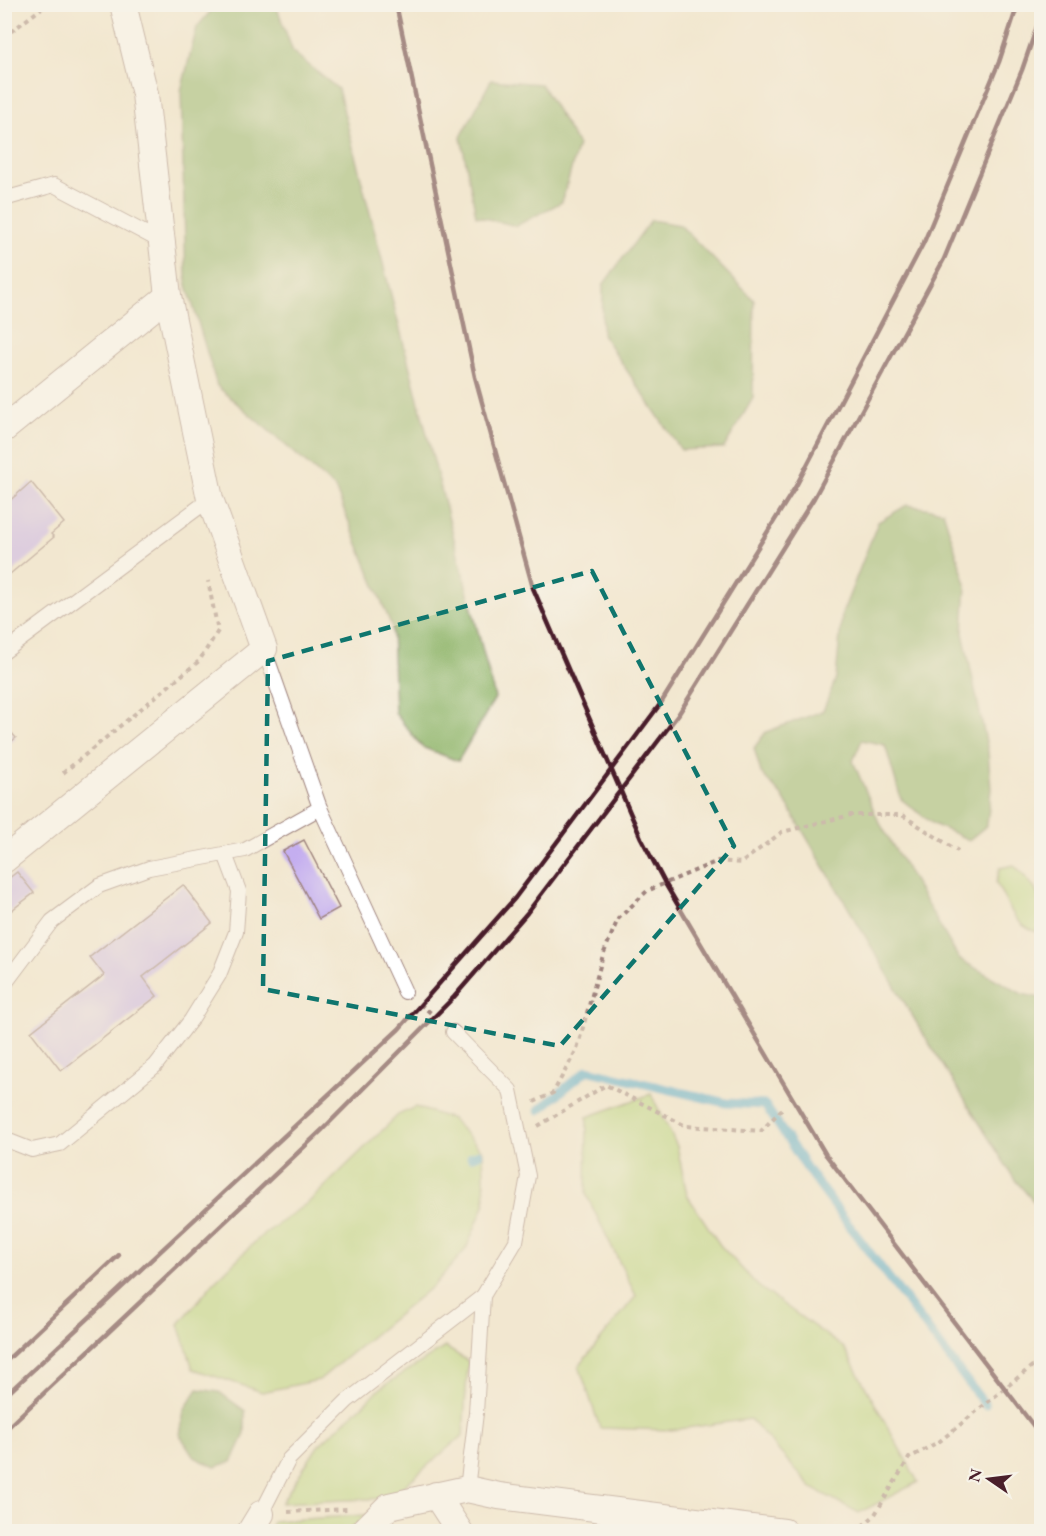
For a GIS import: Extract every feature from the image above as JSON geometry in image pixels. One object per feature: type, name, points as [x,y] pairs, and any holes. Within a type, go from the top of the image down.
[{"type":"street","points":[[4,860],[264,649],[210,499],[168,296],[145,94],[123,4]]},
{"type":"street","points":[[4,429],[168,296]]},
{"type":"street","points":[[363,1532],[388,1506],[467,1489],[499,1496],[784,1532]]},
{"type":"street","points":[[436,1496],[460,1532]]},
{"type":"lane","points":[[4,199],[54,185],[162,242]]},
{"type":"lane","points":[[4,652],[210,499]]},
{"type":"lane","points":[[264,649],[320,808],[405,992]]},
{"type":"lane","points":[[4,985],[52,921],[99,886],[149,868],[245,850],[320,808]]},
{"type":"lane","points":[[4,1139],[32,1150],[60,1144],[155,1066],[177,1038],[219,975],[237,932],[239,891],[225,854]]},
{"type":"lane","points":[[255,1522],[289,1460],[347,1401],[483,1296],[516,1241],[528,1176],[510,1090],[453,1032]]},
{"type":"lane","points":[[467,1489],[476,1413],[483,1296]]},
{"type":"path","points":[[4,37],[46,4]]},
{"type":"path","points":[[58,778],[199,661],[218,631],[207,577]]},
{"type":"path","points":[[515,1112],[553,1093],[577,1049],[603,955],[618,919],[646,891],[718,861],[741,863],[782,832],[851,815],[902,815],[958,851]]},
{"type":"path","points":[[405,992],[453,1032]]},
{"type":"path","points":[[520,1138],[606,1085],[686,1126],[761,1131],[784,1107]]},
{"type":"path","points":[[855,1532],[874,1516],[909,1458],[940,1441],[1041,1358]]},
{"type":"path","points":[[255,1522],[388,1506]]},
{"type":"highlighted area","points":[[592,571],[734,846],[560,1046],[263,989],[268,661]]},
{"type":"green space","points":[[216,5],[276,5],[293,52],[338,89],[495,698],[458,761],[422,747],[395,713],[392,627],[335,488],[217,386],[186,282],[181,91],[197,27]]},
{"type":"green space","points":[[491,80],[541,84],[578,145],[562,202],[516,226],[476,216],[461,137]]},
{"type":"green space","points":[[651,220],[680,225],[754,300],[753,398],[724,448],[681,450],[602,334],[603,285]]},
{"type":"green space","points":[[907,505],[943,511],[966,584],[963,633],[988,751],[991,789],[987,825],[969,840],[933,824],[901,799],[885,745],[862,740],[853,761],[878,820],[959,959],[1022,994],[1041,998],[1041,1210],[1015,1180],[922,1032],[782,796],[761,773],[754,748],[766,732],[823,711],[836,678],[842,614],[878,522]]},
{"type":"green space","points":[[1014,865],[1038,894],[1041,909],[1041,932],[1032,931],[1019,921],[996,883],[1000,868]]},
{"type":"green space","points":[[651,1094],[677,1146],[687,1195],[720,1245],[758,1286],[844,1348],[918,1482],[859,1513],[812,1488],[750,1419],[672,1430],[600,1428],[579,1366],[636,1296],[586,1194],[587,1117]]},
{"type":"green space","points":[[415,1107],[452,1119],[483,1152],[485,1203],[466,1249],[435,1284],[319,1380],[262,1392],[193,1369],[179,1324],[214,1282],[260,1237],[310,1201],[398,1115]]},
{"type":"green space","points":[[445,1347],[468,1361],[463,1435],[390,1498],[281,1503],[318,1446],[383,1386]]},
{"type":"green space","points":[[198,1389],[219,1392],[245,1411],[245,1434],[232,1462],[215,1467],[194,1457],[180,1435],[184,1410]]},
{"type":"green space","points":[[367,1515],[348,1531],[269,1532],[273,1521]]},
{"type":"building","points":[[31,482],[64,523],[51,534],[54,537],[10,574],[4,568],[4,502],[6,504]]},
{"type":"building","points":[[4,724],[16,738],[4,747]]},
{"type":"building","points":[[304,840],[339,908],[319,919],[283,851]]},
{"type":"building","points":[[17,872],[34,893],[4,916],[4,882]]},
{"type":"building","points":[[183,885],[212,923],[143,977],[157,996],[61,1071],[31,1032],[104,975],[90,957]]},
{"type":"waterway","points":[[539,1110],[587,1070],[726,1103],[765,1105],[812,1176],[985,1405]]},
{"type":"waterway","points":[[471,1157],[479,1154]]},
{"type":"railway","points":[[396,4],[475,377],[533,588],[641,838],[666,885],[826,1155],[1042,1437]]},
{"type":"railway","points":[[4,1397],[399,1029],[515,898],[661,703],[796,486],[924,242],[999,62],[1018,4]]},
{"type":"railway","points":[[4,1431],[323,1129],[454,997],[527,913],[678,715],[814,498],[944,259],[1022,70],[1042,12]]},
{"type":"railway","points":[[4,1363],[119,1255]]}]
